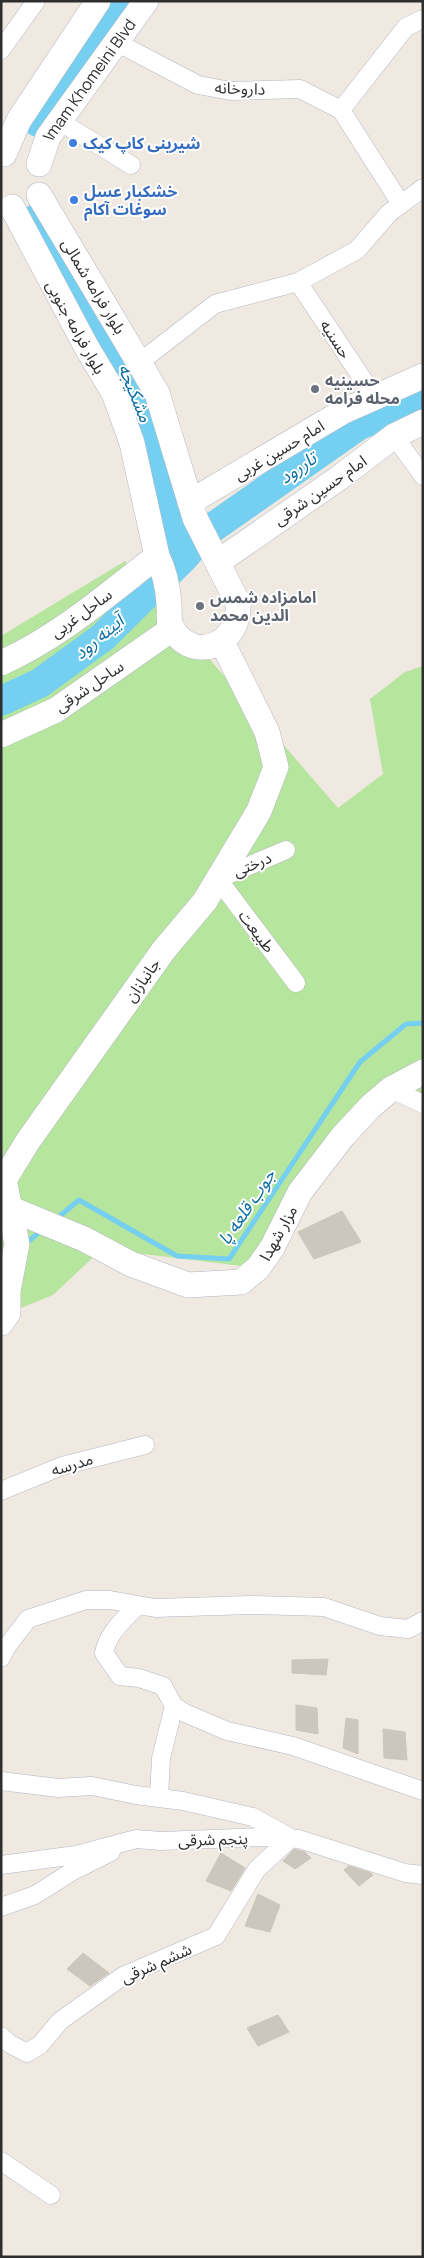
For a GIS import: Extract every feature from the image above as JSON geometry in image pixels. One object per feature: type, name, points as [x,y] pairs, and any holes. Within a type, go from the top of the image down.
[{"type":"street","points":[[1,50],[36,1]]},
{"type":"street","points":[[3,155],[19,120],[98,1]]},
{"type":"street","name":"Imam Khomeini Blvd","points":[[39,164],[53,129],[146,1]]},
{"type":"street","points":[[401,204],[341,110],[406,27],[423,19]]},
{"type":"street","name":"داروخانه","points":[[116,42],[198,86],[231,91],[300,89],[341,110]]},
{"type":"street","points":[[19,120],[53,129],[131,165]]},
{"type":"street","points":[[3,155],[19,152],[34,158],[39,164],[44,180],[39,195],[27,205],[6,206]]},
{"type":"street","points":[[140,362],[216,304],[298,282],[357,250],[389,213],[423,188]]},
{"type":"street","name":"بلوار فرامه شمالی","points":[[39,195],[157,393],[193,510],[227,584],[236,598],[239,615],[236,626],[222,642]]},
{"type":"street","name":"بلوار فرامه جنوبی","points":[[6,206],[114,393],[132,443],[171,618]]},
{"type":"street","name":"حسنیه","points":[[298,282],[374,396]]},
{"type":"street","name":"امام حسین غربی","points":[[193,510],[344,411],[374,396],[423,376]]},
{"type":"street","name":"امام حسین شرقی","points":[[216,558],[339,478],[394,436],[423,422]]},
{"type":"street","points":[[394,436],[423,476]]},
{"type":"street","name":"ساحل غربی","points":[[1,663],[22,654],[159,561]]},
{"type":"street","points":[[171,618],[179,638],[189,644],[200,647],[222,642]]},
{"type":"street","name":"ساحل شرقی","points":[[1,735],[56,710],[171,618]]},
{"type":"street","name":"جانبازان","points":[[1,1323],[8,1313],[8,1291],[15,1253],[4,1180],[13,1164],[163,951],[205,901],[258,811],[276,767],[267,732],[222,642]]},
{"type":"street","name":"درختی","points":[[218,879],[286,850]]},
{"type":"street","name":"طبیعت","points":[[218,879],[296,983]]},
{"type":"street","name":"مزار شهدا","points":[[9,1208],[84,1239],[130,1264],[188,1285],[241,1282],[258,1268],[272,1248],[300,1192],[354,1124],[391,1089],[423,1072]]},
{"type":"street","points":[[391,1089],[423,1104]]},
{"type":"street","name":"مدرسه","points":[[1,1491],[62,1466],[145,1445]]},
{"type":"street","points":[[1,1658],[28,1619],[86,1600],[110,1600],[155,1608],[250,1605],[324,1607],[380,1626],[408,1629],[423,1621]]},
{"type":"street","points":[[138,1605],[110,1634],[104,1653],[120,1676],[139,1678],[163,1686],[174,1706],[185,1713],[227,1731],[293,1746],[423,1791]]},
{"type":"street","points":[[159,1798],[161,1758],[174,1706]]},
{"type":"street","points":[[1,1781],[58,1788],[92,1786],[220,1808],[252,1817],[291,1838]]},
{"type":"street","name":"پنجم شرقی","points":[[1,1865],[76,1854],[136,1839],[161,1841],[264,1837],[291,1838],[344,1852],[405,1873],[423,1875]]},
{"type":"street","name":"ششم شرقی","points":[[1,2036],[10,2044],[27,2053],[40,2046],[60,2021],[122,1976],[216,1936],[257,1869],[291,1838]]},
{"type":"street","points":[[1,1907],[35,1895],[73,1871],[136,1839]]},
{"type":"street","points":[[1,2161],[51,2195]]},
{"type":"green space","points":[[125,561],[338,808],[383,774],[370,699],[405,672],[423,666],[423,1105],[391,1089],[258,1268],[102,1249],[53,1295],[1,1316],[1,636]]},
{"type":"building","points":[[342,1211],[361,1242],[314,1259],[298,1232]]},
{"type":"building","points":[[328,1659],[326,1675],[292,1673],[292,1660]]},
{"type":"building","points":[[296,1705],[317,1708],[318,1734],[296,1730]]},
{"type":"building","points":[[346,1718],[358,1720],[358,1754],[343,1748]]},
{"type":"building","points":[[383,1729],[405,1732],[407,1760],[384,1758]]},
{"type":"building","points":[[294,1849],[305,1852],[311,1858],[295,1869],[283,1861]]},
{"type":"building","points":[[221,1853],[245,1868],[231,1891],[206,1881]]},
{"type":"building","points":[[349,1866],[373,1875],[359,1886],[344,1870]]},
{"type":"building","points":[[258,1894],[280,1905],[270,1932],[245,1926]]},
{"type":"building","points":[[83,1953],[109,1973],[90,1986],[67,1969]]},
{"type":"building","points":[[278,2015],[289,2032],[258,2046],[247,2028]]},
{"type":"waterway","name":"مشکیجه","points":[[38,122],[123,1]]},
{"type":"waterway","name":"مشکیجه","points":[[36,219],[102,332],[129,370],[141,401],[185,556]]},
{"type":"waterway","name":"تاررود","points":[[1,701],[40,683],[103,637],[185,556],[205,533],[359,425],[423,400]]},
{"type":"waterway","name":"جوب قلعه پا","points":[[55,1220],[79,1200],[177,1256],[229,1259],[360,1062],[406,1024],[423,1023]]},
{"type":"waterway","name":"جوب قلعه پا","points":[[24,1245],[42,1230]]},
{"type":"place","name":"شیرینی کاپ کیک","points":[[73,143]]},
{"type":"place","name":"خشکبار عسل سوغات آکام","points":[[74,200]]},
{"type":"place","name":"حسینیه محله فرامه","points":[[315,389]]},
{"type":"place","name":"امامزاده شمس الدین محمد","points":[[200,606]]},
{"type":"water label","name":"آیینه رود","points":[[99,637]]}]
